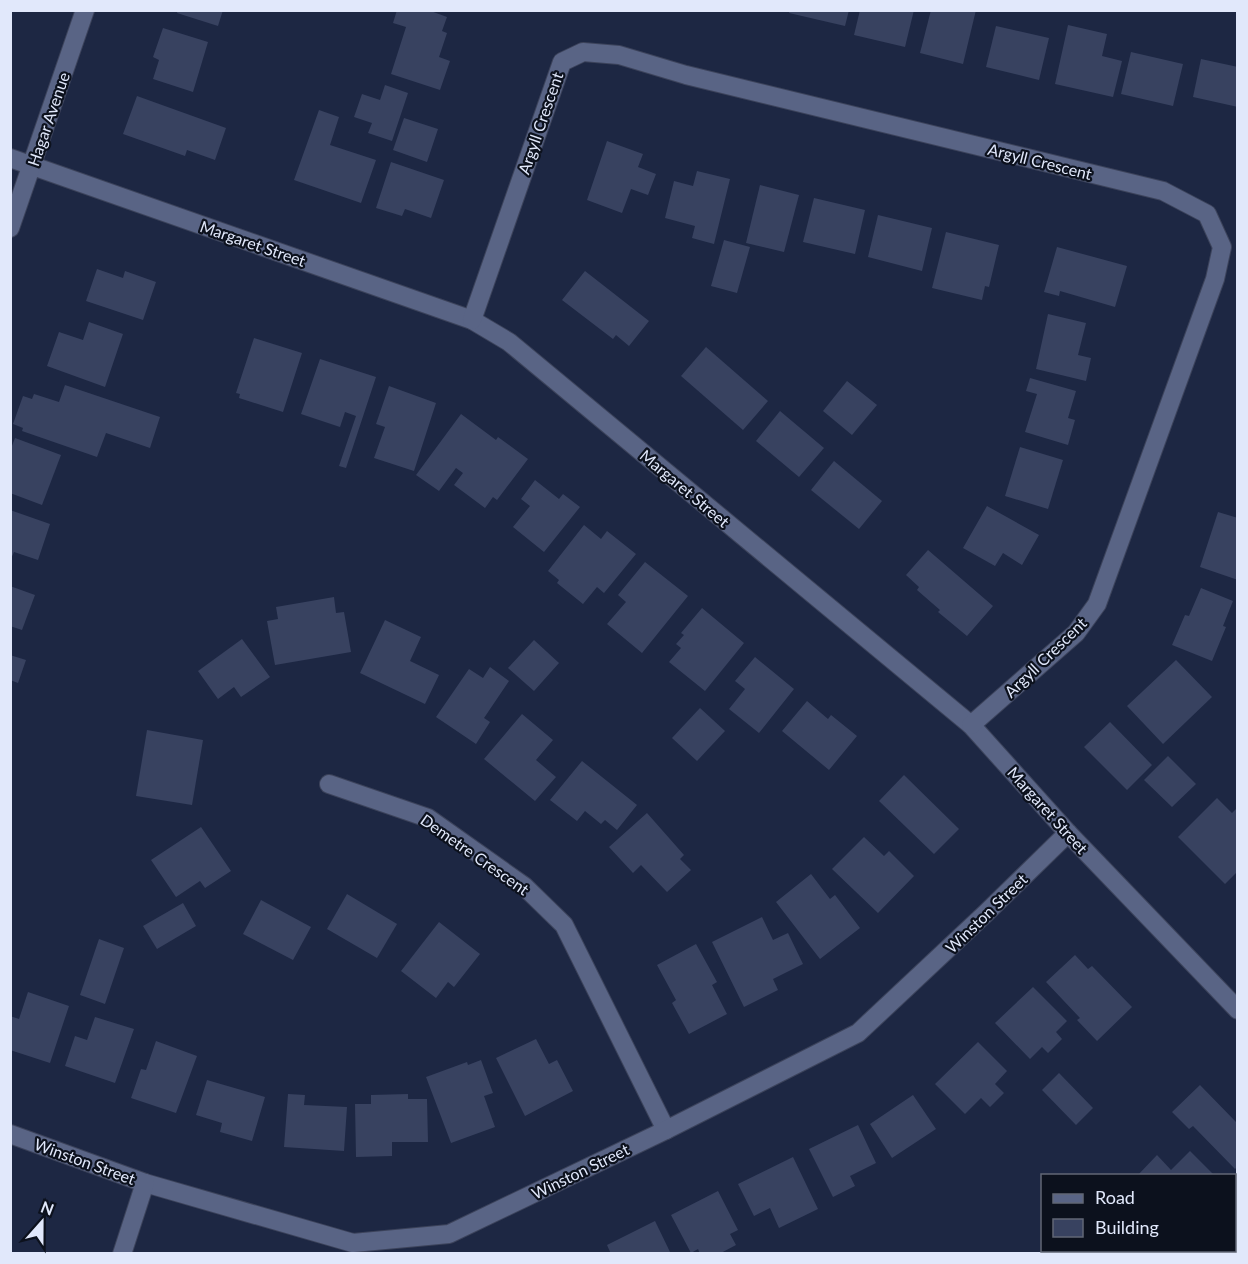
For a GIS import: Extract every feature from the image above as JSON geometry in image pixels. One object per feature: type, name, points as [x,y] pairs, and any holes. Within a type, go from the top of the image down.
[{"type":"street","name":"Hagar Avenue","points":[[10,228],[85,10]]},
{"type":"street","name":"Argyll Crescent","points":[[472,320],[562,62],[583,52],[619,55],[686,75],[1163,191],[1208,214],[1222,247],[1215,279],[1097,604],[1076,633],[971,725]]},
{"type":"street","name":"Margaret Street","points":[[10,158],[472,320],[509,342],[971,725],[1068,833],[1238,1010]]},
{"type":"street","name":"Demetre Crescent","points":[[329,784],[428,818],[524,886],[564,925],[666,1130]]},
{"type":"street","name":"Winston Street","points":[[10,1134],[145,1183],[352,1243],[449,1234],[666,1130],[858,1033],[1068,833]]},
{"type":"street","points":[[122,1254],[145,1183]]},
{"type":"building","points":[[178,10],[223,10],[218,26],[177,13]]},
{"type":"building","points":[[397,10],[428,10],[447,17],[442,31],[447,33],[439,57],[450,61],[440,90],[391,74],[406,27],[393,23]]},
{"type":"building","points":[[790,10],[849,10],[845,26],[789,13]]},
{"type":"building","points":[[860,10],[914,10],[905,47],[854,35]]},
{"type":"building","points":[[931,10],[976,10],[963,64],[920,53]]},
{"type":"building","points":[[1068,25],[1107,34],[1102,56],[1122,61],[1113,97],[1055,84]]},
{"type":"building","points":[[996,26],[1049,38],[1039,80],[986,67]]},
{"type":"building","points":[[163,28],[208,42],[193,92],[153,79],[159,60],[153,57]]},
{"type":"building","points":[[1131,52],[1183,64],[1173,106],[1121,94]]},
{"type":"building","points":[[1201,59],[1238,67],[1238,107],[1193,97]]},
{"type":"building","points":[[385,85],[408,93],[392,141],[368,133],[372,123],[354,117],[362,94],[380,100]]},
{"type":"building","points":[[137,96],[226,128],[215,160],[187,150],[185,156],[123,134]]},
{"type":"building","points":[[319,110],[339,117],[330,145],[376,160],[361,203],[294,180]]},
{"type":"building","points":[[404,118],[438,129],[427,162],[393,150]]},
{"type":"building","points":[[607,141],[643,154],[638,167],[656,174],[648,195],[631,189],[622,213],[587,200]]},
{"type":"building","points":[[391,162],[444,180],[431,218],[405,209],[402,216],[376,208]]},
{"type":"building","points":[[697,171],[730,179],[714,244],[692,238],[695,226],[665,218],[674,181],[693,186]]},
{"type":"building","points":[[760,185],[799,195],[784,252],[746,243]]},
{"type":"building","points":[[814,198],[865,210],[855,254],[803,242]]},
{"type":"building","points":[[878,215],[932,228],[922,271],[868,257]]},
{"type":"building","points":[[946,232],[999,245],[989,287],[985,286],[982,300],[932,288]]},
{"type":"building","points":[[724,240],[750,247],[737,293],[711,286]]},
{"type":"building","points":[[1057,247],[1127,266],[1115,307],[1060,291],[1059,296],[1044,292]]},
{"type":"building","points":[[97,269],[123,278],[125,271],[156,282],[143,320],[86,301]]},
{"type":"building","points":[[585,271],[649,321],[629,346],[616,335],[613,339],[562,300]]},
{"type":"building","points":[[1048,314],[1086,323],[1078,355],[1091,358],[1086,381],[1036,369]]},
{"type":"building","points":[[89,322],[123,334],[105,387],[47,366],[59,332],[83,340]]},
{"type":"building","points":[[254,338],[302,353],[283,412],[239,398],[240,394],[236,393]]},
{"type":"building","points":[[706,347],[768,401],[743,430],[681,376]]},
{"type":"building","points":[[320,359],[376,377],[346,468],[339,466],[356,416],[345,412],[340,427],[301,414]]},
{"type":"building","points":[[1030,378],[1076,391],[1068,418],[1075,420],[1068,445],[1025,432],[1037,394],[1026,391]]},
{"type":"building","points":[[847,381],[877,405],[852,435],[823,411]]},
{"type":"building","points":[[65,385],[160,417],[150,448],[106,433],[97,457],[22,431],[23,428],[13,424],[23,396],[32,399],[34,394],[59,402]]},
{"type":"building","points":[[389,386],[436,403],[414,471],[374,458],[385,427],[376,424]]},
{"type":"building","points":[[780,411],[824,448],[799,477],[756,441]]},
{"type":"building","points":[[461,414],[496,440],[498,437],[528,459],[497,500],[493,497],[485,508],[454,485],[463,473],[456,468],[439,491],[416,475]]},
{"type":"building","points":[[15,438],[61,455],[42,505],[10,493],[10,451]]},
{"type":"building","points":[[1020,447],[1063,460],[1048,509],[1005,496]]},
{"type":"building","points":[[834,461],[882,501],[859,529],[811,490]]},
{"type":"building","points":[[535,480],[559,499],[563,494],[580,507],[544,552],[513,527],[530,506],[521,499]]},
{"type":"building","points":[[987,506],[1039,535],[1022,565],[1003,553],[995,566],[963,548]]},
{"type":"building","points":[[10,510],[50,524],[38,560],[14,552],[10,561]]},
{"type":"building","points":[[1218,512],[1238,518],[1238,580],[1200,567]]},
{"type":"building","points":[[584,525],[601,539],[607,531],[636,554],[604,593],[597,587],[583,604],[557,583],[559,580],[548,571]]},
{"type":"building","points":[[928,550],[993,606],[967,636],[938,612],[940,610],[917,590],[919,587],[906,575]]},
{"type":"building","points":[[645,562],[688,596],[642,653],[607,624],[626,602],[618,595]]},
{"type":"building","points":[[10,586],[35,595],[22,630],[10,626]]},
{"type":"building","points":[[1201,588],[1233,601],[1223,626],[1226,627],[1212,661],[1172,645],[1185,615],[1189,616]]},
{"type":"building","points":[[334,597],[336,613],[344,612],[351,652],[275,665],[267,621],[278,619],[276,607]]},
{"type":"building","points":[[702,608],[744,643],[705,691],[669,662],[681,648],[676,644],[684,635],[681,633]]},
{"type":"building","points":[[385,620],[421,637],[410,661],[439,675],[425,704],[360,673]]},
{"type":"building","points":[[242,639],[270,677],[241,697],[234,687],[218,699],[198,671]]},
{"type":"building","points":[[534,640],[559,663],[534,691],[508,668]]},
{"type":"building","points":[[10,655],[26,660],[18,683],[10,680]]},
{"type":"building","points":[[755,657],[794,689],[759,733],[729,709],[745,689],[735,681]]},
{"type":"building","points":[[1176,660],[1212,697],[1163,744],[1127,706]]},
{"type":"building","points":[[490,667],[509,681],[484,718],[490,722],[476,744],[436,717],[469,669],[483,678]]},
{"type":"building","points":[[807,701],[828,719],[831,715],[857,736],[829,770],[782,731]]},
{"type":"building","points":[[700,708],[725,731],[697,761],[672,738]]},
{"type":"building","points":[[522,714],[553,740],[536,760],[556,777],[535,801],[484,759]]},
{"type":"building","points":[[1110,722],[1152,765],[1127,790],[1084,747]]},
{"type":"building","points":[[147,730],[203,740],[192,805],[136,796]]},
{"type":"building","points":[[1168,756],[1196,784],[1172,807],[1144,780]]},
{"type":"building","points":[[582,761],[637,805],[617,830],[605,820],[601,824],[585,811],[577,821],[550,800]]},
{"type":"building","points":[[904,775],[959,829],[934,854],[879,801]]},
{"type":"building","points":[[1217,798],[1232,813],[1238,807],[1238,871],[1225,884],[1178,837]]},
{"type":"building","points":[[647,813],[684,855],[680,859],[691,870],[667,892],[641,865],[633,873],[609,847]]},
{"type":"building","points":[[201,827],[231,871],[205,888],[200,881],[176,897],[151,860]]},
{"type":"building","points":[[864,837],[884,856],[889,851],[914,876],[878,913],[832,869]]},
{"type":"building","points":[[811,874],[830,899],[835,895],[860,928],[820,959],[776,902]]},
{"type":"building","points":[[347,894],[397,924],[377,958],[327,929]]},
{"type":"building","points":[[261,900],[311,927],[293,960],[243,934]]},
{"type":"building","points":[[183,903],[196,926],[157,949],[143,926]]},
{"type":"building","points":[[762,917],[773,940],[788,933],[803,964],[773,979],[778,990],[744,1007],[712,942]]},
{"type":"building","points":[[439,922],[480,954],[454,987],[448,982],[436,998],[401,971]]},
{"type":"building","points":[[99,939],[124,948],[105,1004],[80,995]]},
{"type":"building","points":[[696,944],[717,982],[712,985],[727,1014],[689,1034],[672,1003],[676,1000],[657,965]]},
{"type":"building","points":[[1075,955],[1088,969],[1092,966],[1132,1007],[1097,1041],[1077,1020],[1080,1018],[1046,982]]},
{"type":"building","points":[[1033,987],[1067,1021],[1056,1032],[1062,1039],[1048,1053],[1042,1047],[1030,1059],[995,1023]]},
{"type":"building","points":[[28,992],[69,1006],[50,1063],[10,1050],[10,1016],[19,1019]]},
{"type":"building","points":[[95,1017],[134,1029],[115,1083],[65,1066],[75,1036],[87,1040]]},
{"type":"building","points":[[536,1039],[549,1064],[557,1060],[573,1091],[525,1116],[496,1058]]},
{"type":"building","points":[[156,1041],[197,1056],[176,1113],[131,1098],[141,1069],[146,1070]]},
{"type":"building","points":[[978,1042],[1007,1071],[995,1084],[1004,1093],[990,1107],[981,1098],[965,1114],[935,1084]]},
{"type":"building","points":[[481,1060],[493,1093],[484,1096],[495,1127],[451,1143],[426,1077],[467,1062],[468,1065]]},
{"type":"building","points":[[1059,1073],[1093,1108],[1076,1125],[1042,1090]]},
{"type":"building","points":[[207,1080],[265,1097],[252,1141],[220,1132],[222,1123],[196,1115]]},
{"type":"building","points":[[1200,1085],[1236,1122],[1238,1120],[1238,1166],[1235,1169],[1193,1126],[1189,1129],[1172,1112]]},
{"type":"building","points":[[288,1094],[305,1095],[304,1105],[347,1107],[344,1151],[284,1147]]},
{"type":"building","points":[[408,1094],[408,1099],[427,1099],[428,1142],[392,1142],[392,1156],[356,1157],[355,1104],[371,1104],[371,1095]]},
{"type":"building","points":[[913,1095],[936,1129],[892,1158],[870,1124]]},
{"type":"building","points":[[858,1125],[876,1163],[850,1176],[855,1186],[833,1197],[809,1149]]},
{"type":"building","points":[[1190,1151],[1213,1174],[1139,1174],[1157,1155],[1171,1170]]},
{"type":"building","points":[[793,1157],[818,1209],[779,1228],[770,1208],[754,1216],[738,1184]]},
{"type":"building","points":[[718,1191],[738,1230],[730,1234],[736,1245],[719,1254],[700,1254],[698,1249],[691,1253],[671,1215]]},
{"type":"building","points":[[655,1221],[671,1254],[611,1254],[607,1245]]},
{"type":"building","points":[[1102,1252],[1160,1252],[1159,1254],[1103,1254]]}]
